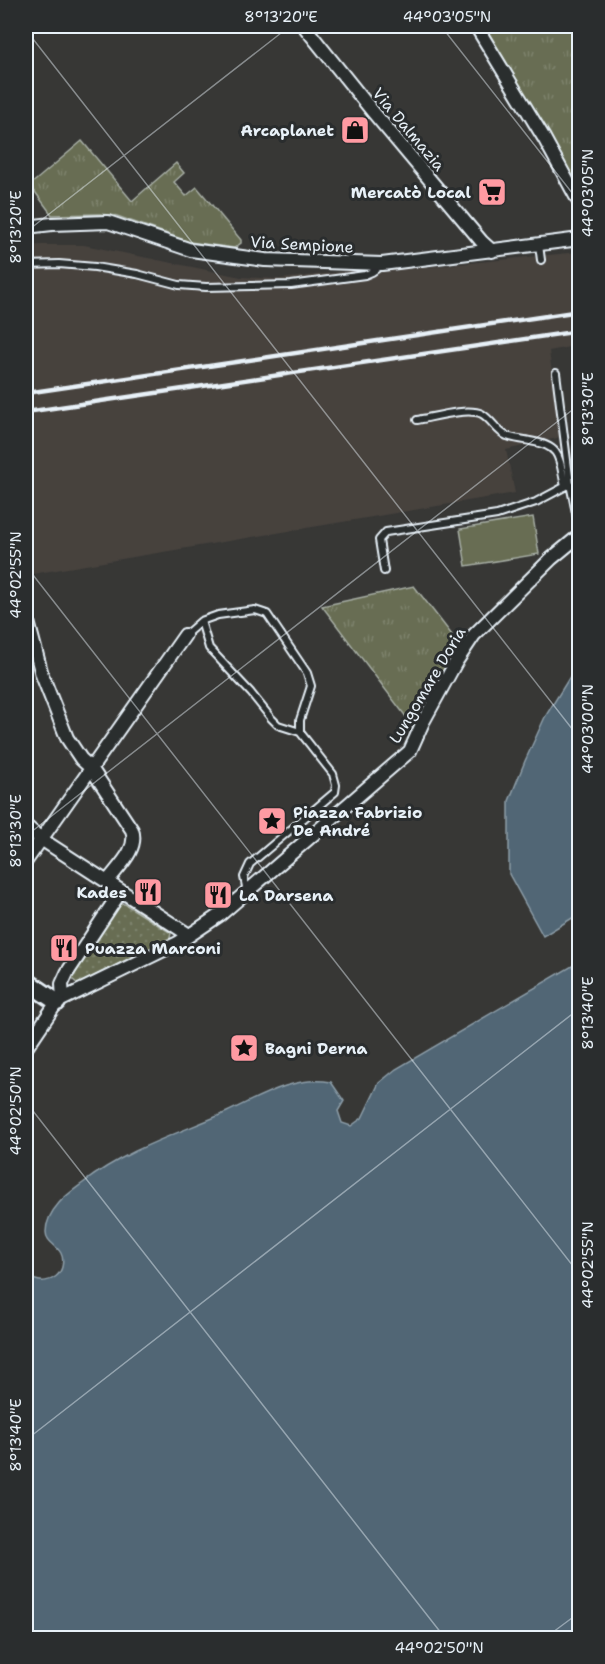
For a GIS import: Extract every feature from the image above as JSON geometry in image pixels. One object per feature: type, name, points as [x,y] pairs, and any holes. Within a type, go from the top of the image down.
[{"type":"street","name":"Via Dalmazia","points":[[304,26],[372,112],[492,251]]},
{"type":"street","points":[[476,26],[544,138],[579,204]]},
{"type":"street","name":"Via Sempione","points":[[26,227],[108,222],[192,250],[265,260],[382,264],[579,239]]},
{"type":"street","name":"Lungomare Doria","points":[[60,1001],[178,943],[221,914],[410,751],[445,682],[474,635],[579,534]]},
{"type":"street","points":[[26,614],[42,675],[68,738],[81,759],[91,768],[135,838],[131,849],[107,882]]},
{"type":"street","points":[[26,861],[185,635]]},
{"type":"street","points":[[26,826],[41,839],[189,935]]},
{"type":"street","points":[[26,1048],[60,1001],[62,984],[68,973],[121,891]]},
{"type":"street","points":[[26,981],[60,1001]]},
{"type":"lane","points":[[539,245],[541,260]]},
{"type":"lane","points":[[26,265],[59,264],[95,267],[137,274],[179,285],[206,287],[291,285],[372,273],[382,264]]},
{"type":"lane","points":[[556,373],[567,485]]},
{"type":"lane","points":[[417,420],[470,411],[481,414],[491,421],[503,435],[552,447],[567,485],[579,534]]},
{"type":"lane","points":[[384,571],[379,540],[386,532],[497,515],[536,502],[567,485]]},
{"type":"lane","points":[[185,635],[201,621],[218,615],[255,610],[267,614],[307,673],[311,686],[300,720],[300,732],[333,774],[336,785],[334,792],[250,864],[244,877],[247,892]]},
{"type":"lane","points":[[201,621],[208,648],[278,725],[300,732]]},
{"type":"shaded area","points":[[84,245],[241,277],[280,279],[364,269],[407,269],[579,252],[579,345],[549,351],[561,437],[506,450],[515,493],[26,575],[26,246]]},
{"type":"green space","points":[[482,26],[579,26],[579,189]]},
{"type":"green space","points":[[82,141],[132,201],[176,163],[184,173],[174,182],[186,196],[197,187],[241,240],[241,243],[234,248],[190,242],[117,216],[52,215],[30,185]]},
{"type":"green space","points":[[533,517],[539,554],[466,566],[460,529]]},
{"type":"green space","points":[[414,586],[459,644],[413,726],[322,606]]},
{"type":"green space","points":[[120,904],[125,904],[171,933],[170,938],[78,984],[72,979],[72,975]]},
{"type":"water","points":[[579,662],[579,914],[543,936],[509,874],[509,801],[545,717]]},
{"type":"water","points":[[579,962],[579,1638],[26,1638],[26,1273],[35,1280],[46,1281],[56,1277],[60,1272],[62,1255],[49,1240],[46,1232],[48,1220],[56,1206],[100,1171],[135,1151],[290,1084],[331,1082],[344,1101],[338,1111],[342,1123],[351,1126],[362,1118],[379,1083],[396,1069]]},
{"type":"railway","points":[[26,393],[580,311]]},
{"type":"railway","points":[[26,412],[580,331]]},
{"type":"place","name":"Arcaplanet","points":[[355,130]]},
{"type":"place","name":"Mercatò Local","points":[[492,192]]},
{"type":"place","name":"Piazza Fabrizio De André","points":[[272,821]]},
{"type":"place","name":"Kades","points":[[148,892]]},
{"type":"place","name":"La Darsena","points":[[218,895]]},
{"type":"place","name":"Puazza Marconi","points":[[64,948]]},
{"type":"place","name":"Bagni Derna","points":[[244,1048]]}]
